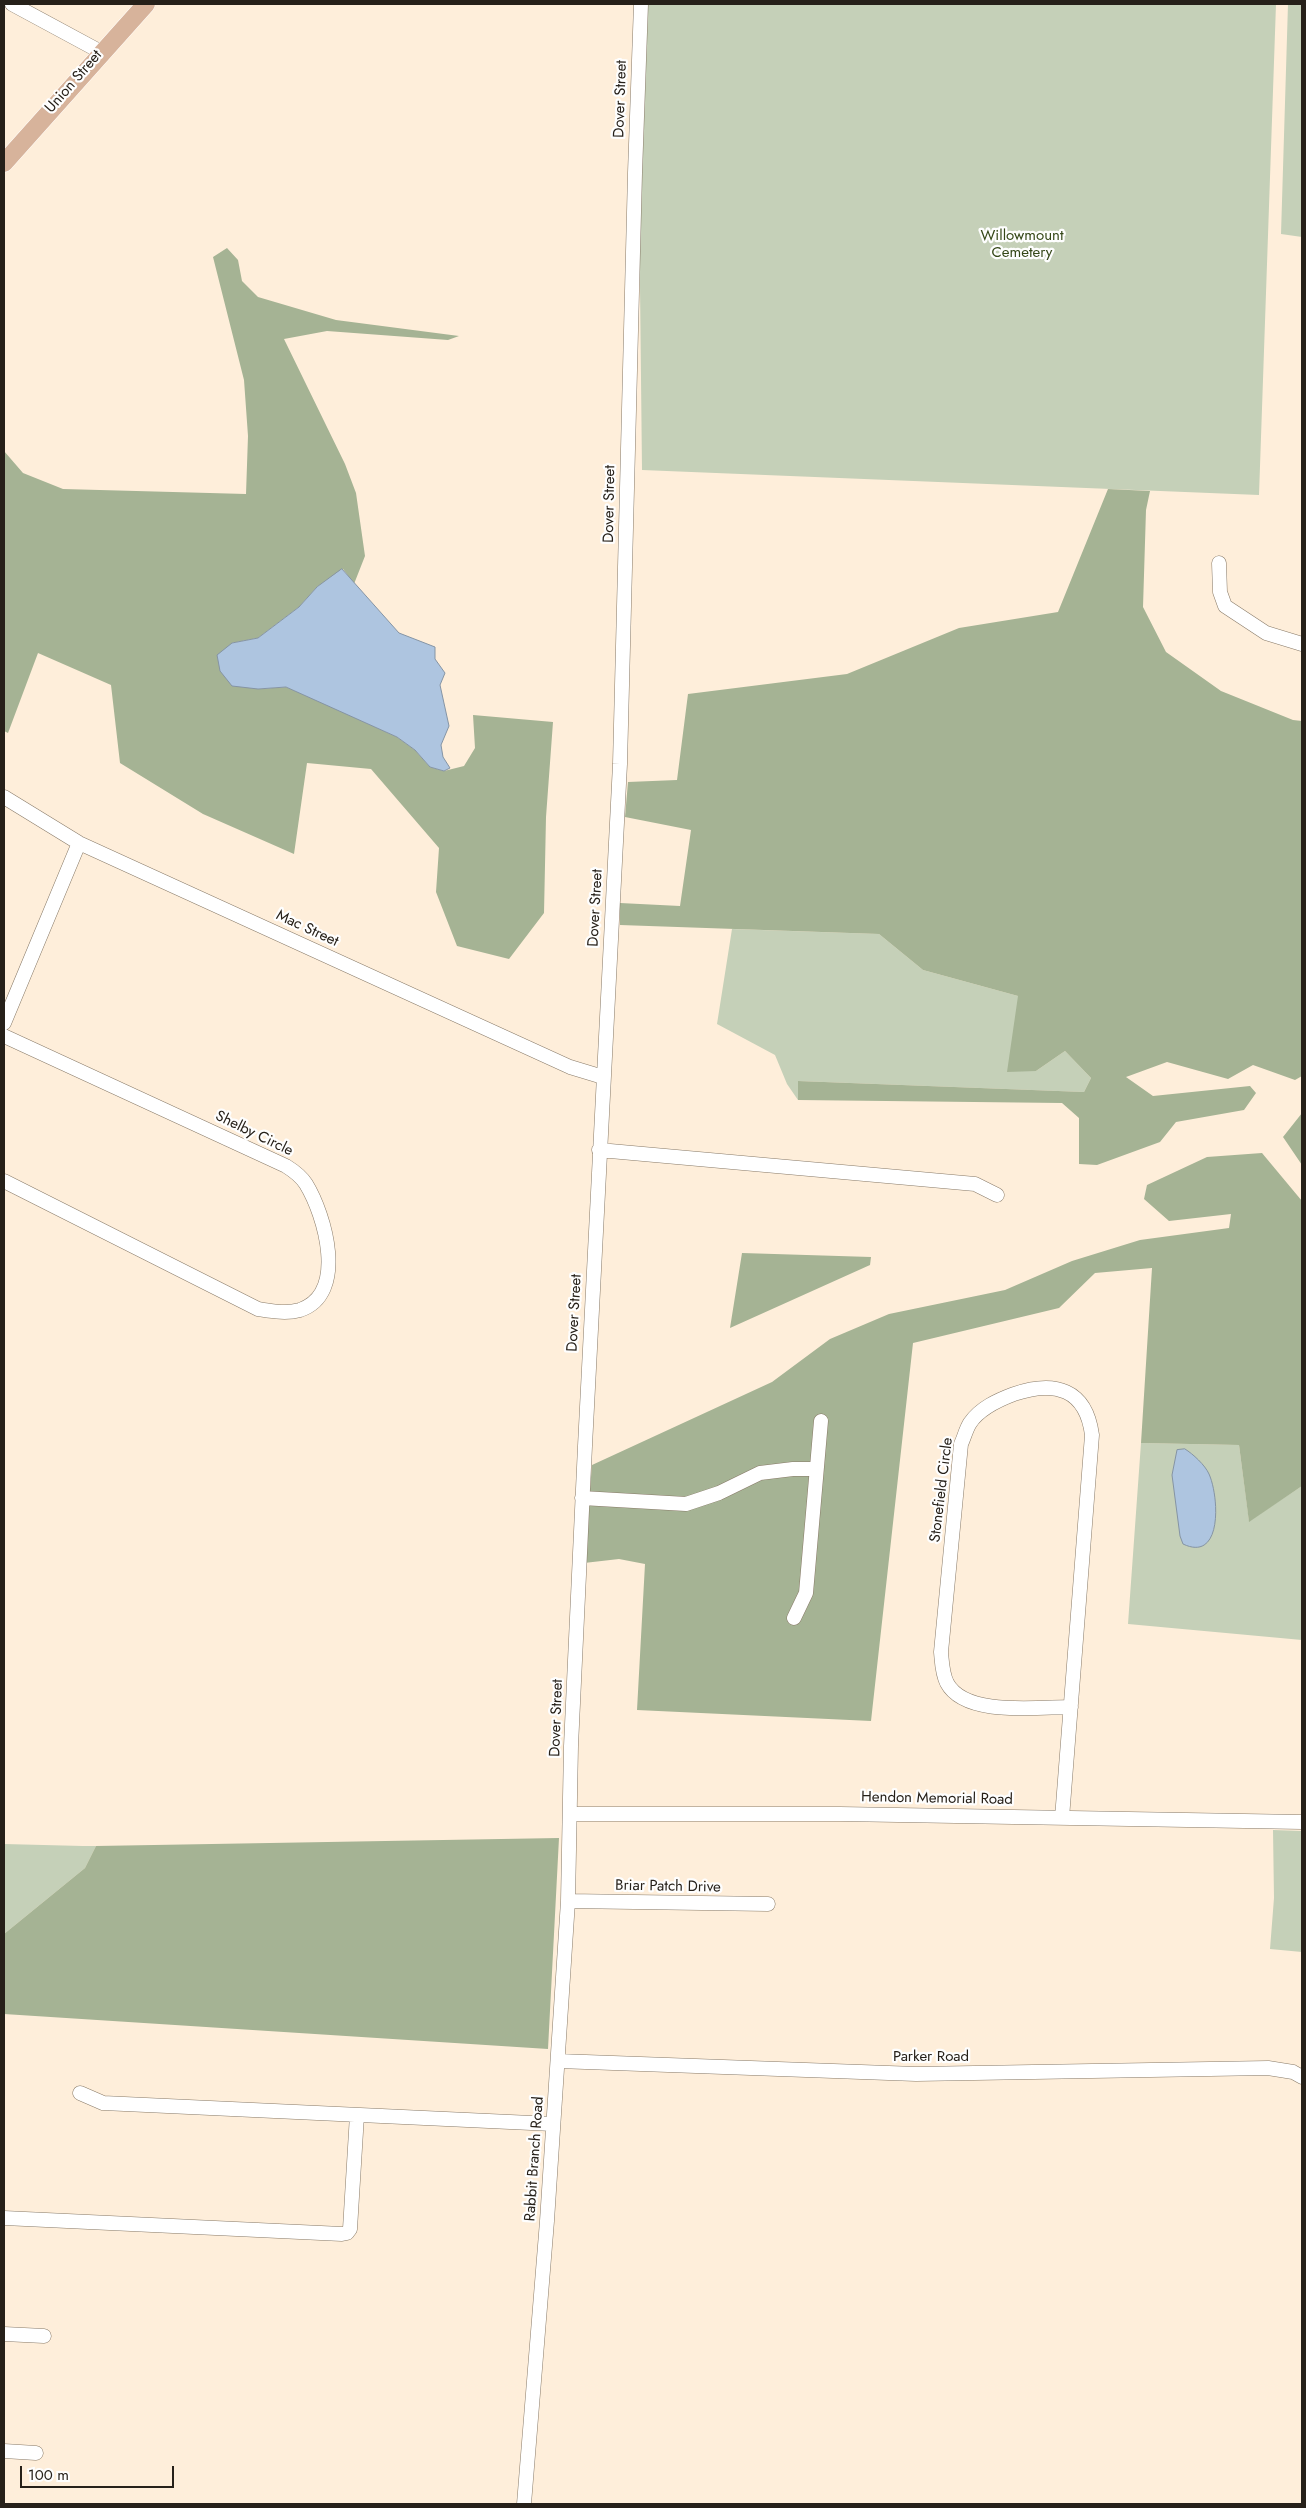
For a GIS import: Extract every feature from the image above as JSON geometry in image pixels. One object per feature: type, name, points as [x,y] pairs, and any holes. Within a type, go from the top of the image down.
[{"type":"main road","name":"Union Street","points":[[4,163],[101,52],[146,4]]},
{"type":"street","points":[[12,4],[101,52]]},
{"type":"street","name":"Dover Street","points":[[570,1814],[582,1498],[620,764],[641,4]]},
{"type":"street","points":[[1219,563],[1220,592],[1225,606],[1266,633],[1302,644]]},
{"type":"street","name":"Mac Street","points":[[4,797],[79,843],[570,1067],[604,1077]]},
{"type":"street","points":[[4,1023],[79,843]]},
{"type":"street","name":"Shelby Circle","points":[[4,1036],[286,1166],[299,1176],[317,1205],[330,1263],[327,1283],[316,1299],[300,1310],[278,1312],[258,1309],[4,1181]]},
{"type":"street","points":[[599,1150],[975,1184],[998,1195]]},
{"type":"street","name":"Stonefield Circle","points":[[1062,1818],[1071,1707],[1092,1435],[1090,1421],[1084,1407],[1072,1394],[1058,1389],[1034,1387],[991,1404],[979,1413],[969,1424],[961,1444],[942,1667],[947,1683],[955,1693],[982,1706],[1071,1707]]},
{"type":"street","points":[[794,1618],[806,1592],[821,1421]]},
{"type":"street","points":[[582,1498],[686,1504],[713,1495],[760,1473],[793,1469],[816,1469]]},
{"type":"street","name":"Hendon Memorial Road","points":[[570,1814],[840,1814],[1302,1822]]},
{"type":"street","name":"Rabbit Branch Road","points":[[524,2504],[554,2124],[568,1901],[570,1814]]},
{"type":"street","name":"Briar Patch Drive","points":[[568,1901],[768,1904]]},
{"type":"street","name":"Parker Road","points":[[558,2061],[916,2074],[1268,2068],[1292,2072],[1302,2077]]},
{"type":"street","points":[[80,2093],[103,2104],[554,2124]]},
{"type":"street","points":[[4,2218],[348,2233],[350,2229],[357,2115]]},
{"type":"street","points":[[4,2334],[44,2336]]},
{"type":"street","points":[[4,2452],[36,2453]]},
{"type":"green space","name":"Willowmount Cemetery","points":[[647,4],[1276,4],[1259,495],[642,470],[639,194]]},
{"type":"green space","points":[[1288,4],[1302,4],[1302,237],[1281,234]]},
{"type":"green space","points":[[227,248],[238,260],[242,281],[258,297],[336,320],[459,336],[448,340],[327,331],[284,339],[345,464],[356,493],[365,556],[354,584],[343,569],[317,587],[299,607],[258,638],[232,643],[258,689],[286,687],[317,700],[397,737],[415,750],[430,767],[444,771],[464,766],[475,748],[473,715],[553,722],[546,817],[544,913],[509,959],[457,946],[436,892],[439,848],[371,769],[307,763],[294,854],[203,814],[120,763],[111,685],[38,653],[8,733],[4,731],[4,451],[23,473],[63,489],[246,494],[248,436],[244,380],[213,257]]},
{"type":"green space","points":[[1108,489],[1150,491],[1146,510],[1143,607],[1166,652],[1221,691],[1293,720],[1302,721],[1302,1076],[1295,1080],[1253,1065],[1228,1079],[1167,1062],[1126,1077],[1153,1096],[1250,1086],[1256,1093],[1244,1110],[1176,1122],[1160,1142],[1097,1165],[1079,1164],[1079,1118],[1062,1103],[798,1100],[798,1081],[1084,1092],[1091,1078],[1065,1051],[1036,1071],[1007,1072],[1018,996],[923,970],[879,934],[620,925],[620,903],[680,906],[691,830],[625,817],[628,782],[677,780],[688,694],[847,674],[959,628],[1058,612]]},
{"type":"green space","points":[[732,929],[879,934],[923,970],[1018,996],[1036,1071],[1065,1051],[1091,1078],[1084,1092],[798,1081],[798,1100],[787,1084],[775,1055],[717,1024]]},
{"type":"green space","points":[[1302,1113],[1302,1165],[1283,1137]]},
{"type":"green space","points":[[1262,1153],[1302,1201],[1302,1486],[1249,1522],[1239,1445],[1141,1443],[1152,1268],[1095,1273],[1059,1308],[913,1343],[871,1721],[637,1710],[645,1564],[619,1559],[584,1563],[592,1465],[772,1382],[830,1339],[889,1314],[1005,1290],[1072,1261],[1140,1240],[1229,1228],[1231,1214],[1169,1221],[1144,1199],[1147,1185],[1207,1157]]},
{"type":"green space","points":[[742,1253],[871,1257],[870,1265],[730,1328]]},
{"type":"green space","points":[[1141,1443],[1239,1445],[1249,1521],[1302,1486],[1302,1640],[1128,1624]]},
{"type":"green space","points":[[1273,1830],[1302,1831],[1302,1952],[1270,1949],[1274,1898]]},
{"type":"green space","points":[[559,1838],[548,2049],[4,2014],[4,1934],[85,1868],[96,1846]]},
{"type":"green space","points":[[4,1844],[96,1846],[85,1868],[4,1934]]},
{"type":"water","points":[[342,569],[399,633],[435,647],[435,659],[445,673],[440,685],[449,726],[441,745],[443,757],[450,768],[444,771],[430,767],[415,750],[397,737],[286,687],[258,689],[232,686],[220,671],[217,655],[232,643],[258,638],[299,607],[317,587]]},
{"type":"water","points":[[1185,1449],[1198,1460],[1209,1474],[1215,1497],[1215,1524],[1211,1536],[1205,1544],[1196,1547],[1183,1544],[1180,1536],[1172,1475],[1177,1450]]}]
